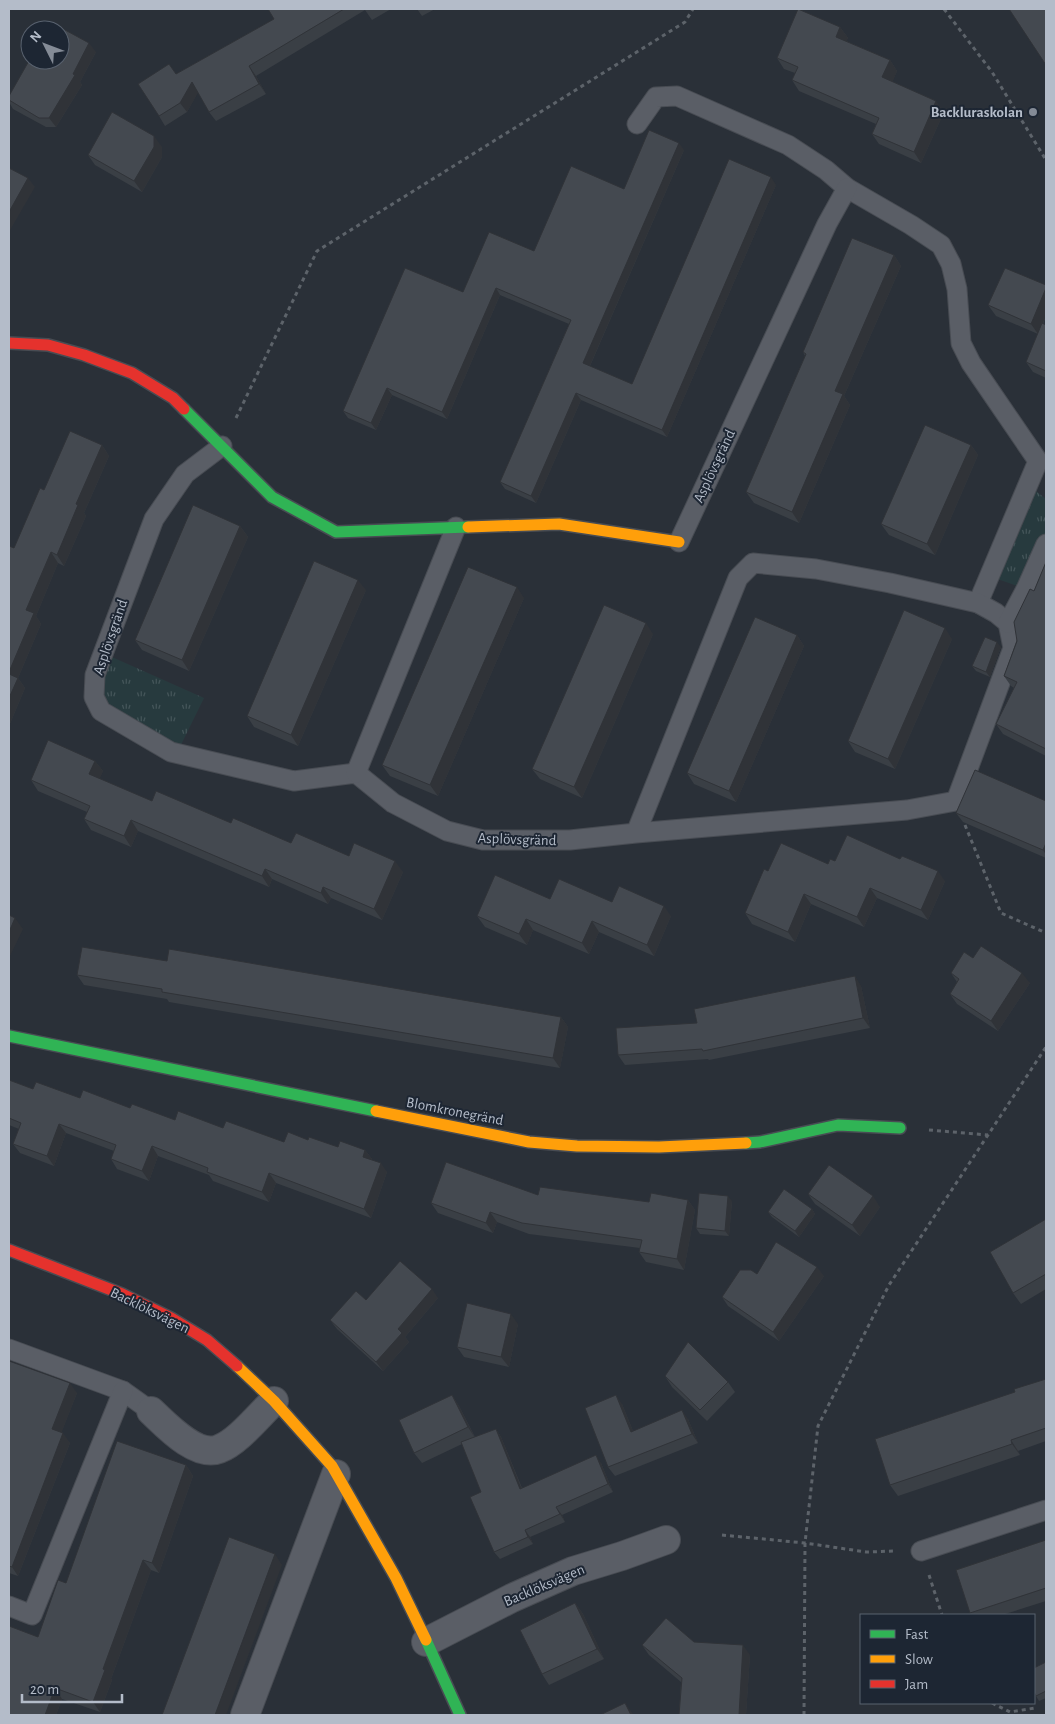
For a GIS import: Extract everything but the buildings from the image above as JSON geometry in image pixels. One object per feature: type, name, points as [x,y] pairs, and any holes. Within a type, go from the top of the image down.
[{"type":"street","name":"Asplövsgränd","points":[[9,342],[48,345],[84,355],[132,373],[173,398],[272,497],[336,532],[559,524],[679,542]]},
{"type":"street","name":"Blomkronegränd","points":[[9,1036],[529,1142],[577,1146],[659,1147],[760,1142],[838,1125],[900,1128]]},
{"type":"street","name":"Backlöksvägen","points":[[9,1250],[122,1294],[171,1318],[207,1340],[250,1377],[274,1401],[315,1446],[336,1474],[396,1578],[460,1715]]},
{"type":"street","points":[[151,1411],[184,1441],[199,1448],[218,1450],[235,1439],[274,1401]]},
{"type":"street","points":[[245,1715],[336,1474]]},
{"type":"street","name":"Backlöksvägen","points":[[426,1642],[512,1598],[573,1571],[666,1540]]},
{"type":"lane","points":[[637,124],[656,97],[677,96],[788,144],[826,170],[847,188],[911,225],[941,245],[951,264],[957,290],[961,343],[971,363],[1042,465],[978,603]]},
{"type":"lane","name":"Asplövsgränd","points":[[679,542],[827,224],[847,188]]},
{"type":"lane","name":"Asplövsgränd","points":[[222,446],[185,474],[154,519],[96,675],[94,697],[101,711],[171,752],[294,781],[356,774],[393,803],[447,831],[483,840],[570,840],[907,810],[956,801]]},
{"type":"lane","points":[[356,774],[456,527]]},
{"type":"lane","points":[[1008,623],[1046,544]]},
{"type":"lane","points":[[636,833],[738,578],[753,563],[816,569],[978,603],[996,613],[1008,623],[1013,648],[956,801]]},
{"type":"lane","points":[[9,1349],[123,1391],[151,1411]]},
{"type":"lane","points":[[9,1606],[32,1615],[123,1391]]},
{"type":"lane","points":[[921,1551],[1046,1510]]},
{"type":"path","points":[[222,446],[317,252],[685,22],[693,9]]},
{"type":"path","points":[[944,9],[992,72],[1046,160]]},
{"type":"path","points":[[956,801],[1001,912],[1046,933]]},
{"type":"path","points":[[804,1715],[804,1543],[818,1426],[889,1286],[1046,1047]]},
{"type":"path","points":[[900,1128],[988,1135]]},
{"type":"path","points":[[722,1534],[866,1552],[921,1551],[942,1614]]},
{"type":"path","points":[[994,1704],[1010,1712],[1035,1708]]},
{"type":"green space","points":[[1028,485],[1046,499],[1046,544],[1026,589],[989,576]]},
{"type":"green space","points":[[103,653],[204,698],[177,753],[101,711]]},
{"type":"traffic: fast","points":[[184,409],[272,497],[336,532],[468,527]]},
{"type":"traffic: fast","points":[[9,1036],[376,1111]]},
{"type":"traffic: fast","points":[[746,1143],[760,1142],[838,1125],[900,1128]]},
{"type":"traffic: fast","points":[[426,1640],[460,1715]]},
{"type":"traffic: slow","points":[[468,527],[559,524],[679,542]]},
{"type":"traffic: slow","points":[[376,1111],[529,1142],[577,1146],[659,1147],[746,1143]]},
{"type":"traffic: slow","points":[[237,1366],[274,1401],[332,1466],[396,1578],[426,1640]]},
{"type":"traffic: jam","points":[[9,343],[48,345],[84,355],[132,373],[173,398],[184,409]]},
{"type":"traffic: jam","points":[[9,1250],[122,1294],[171,1318],[207,1340],[237,1366]]},
{"type":"place","name":"Backluraskolan","points":[[1033,112]]}]
